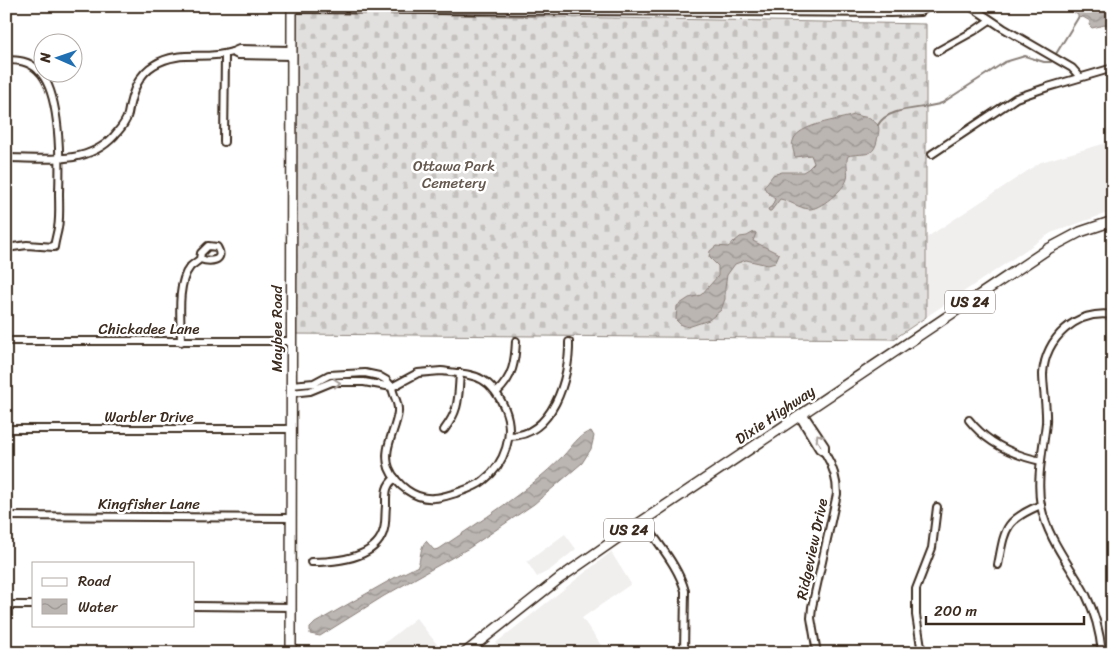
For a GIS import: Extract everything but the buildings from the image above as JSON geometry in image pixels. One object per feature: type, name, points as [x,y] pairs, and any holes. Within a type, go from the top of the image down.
[{"type":"main road","name":"Maybee Road","points":[[291,653],[292,8]]},
{"type":"main road","name":"Dixie Highway","points":[[464,653],[560,578],[643,520],[1048,249],[1080,232],[1113,221]]},
{"type":"street","points":[[292,8],[899,13],[920,12],[929,6]]},
{"type":"street","points":[[970,6],[990,20],[1072,68],[1080,77]]},
{"type":"street","points":[[938,51],[990,20]]},
{"type":"street","points":[[6,158],[60,159],[80,157],[105,146],[122,127],[128,116],[133,93],[140,78],[152,66],[177,56],[225,55],[238,49],[258,52],[292,53]]},
{"type":"street","points":[[224,142],[225,55]]},
{"type":"street","points":[[6,60],[19,60],[28,63],[38,70],[46,80],[52,94],[60,159],[59,222],[54,246],[27,245],[6,248]]},
{"type":"street","points":[[932,154],[1016,98],[1113,68]]},
{"type":"street","points":[[181,342],[181,296],[183,284],[191,267],[200,260]]},
{"type":"street","points":[[1113,315],[1093,315],[1071,323],[1060,331],[1052,343],[1046,357],[1043,372],[1046,420],[1041,461],[1041,506],[1053,541],[1086,595],[1095,616],[1102,652],[1113,650]]},
{"type":"street","name":"Chickadee Lane","points":[[6,341],[291,341]]},
{"type":"street","points":[[497,392],[513,371],[516,341]]},
{"type":"street","points":[[508,436],[526,434],[534,430],[553,408],[567,373],[570,342]]},
{"type":"street","points":[[291,389],[314,383],[329,375],[365,373],[379,376],[386,380],[392,387],[398,404],[398,413],[388,443],[387,458],[389,467],[395,478],[410,492],[420,497],[445,496],[483,481],[497,467],[504,454],[508,436],[508,418],[497,392],[482,378],[476,376],[441,371],[418,373],[392,387],[364,382],[332,382],[317,389],[291,389]]},
{"type":"street","points":[[364,382],[365,373]]},
{"type":"street","points":[[444,430],[457,407],[460,373]]},
{"type":"street","points":[[314,383],[317,389]]},
{"type":"street","name":"Ridgeview Drive","points":[[801,415],[819,450],[825,453],[833,468],[837,485],[837,494],[812,607],[817,652]]},
{"type":"street","points":[[969,420],[976,429],[998,446],[1014,454],[1041,461]]},
{"type":"street","name":"Warbler Drive","points":[[6,429],[291,430]]},
{"type":"street","points":[[311,562],[338,562],[374,547],[385,528],[386,489],[395,478]]},
{"type":"street","points":[[998,565],[1009,524],[1023,512],[1041,506]]},
{"type":"street","points":[[922,653],[916,615],[916,589],[932,548],[937,507]]},
{"type":"street","name":"Kingfisher Lane","points":[[6,516],[291,518]]},
{"type":"street","points":[[643,520],[675,568],[683,584],[684,653]]},
{"type":"street","points":[[6,605],[32,604]]},
{"type":"street","points":[[195,606],[291,607]]},
{"type":"street","points":[[776,653],[817,652]]},
{"type":"shaded area","points":[[1113,141],[1113,211],[1051,233],[926,317],[926,238],[1041,162]]},
{"type":"shaded area","points":[[565,534],[576,549],[550,570],[537,577],[527,562]]},
{"type":"shaded area","points":[[611,552],[631,584],[582,618],[601,645],[601,653],[483,653]]},
{"type":"shaded area","points":[[416,618],[444,653],[372,653]]},
{"type":"green space","name":"Ottawa Park Cemetery","points":[[294,12],[926,24],[926,317],[894,339],[293,334]]},
{"type":"water","points":[[1063,6],[1113,6],[1113,23],[1092,28],[1089,25],[1090,21],[1083,17],[1078,18],[1078,15]]},
{"type":"water","points":[[854,115],[870,118],[878,125],[878,135],[875,147],[870,153],[848,156],[847,179],[836,194],[825,203],[809,209],[780,199],[769,211],[768,209],[772,206],[775,199],[764,187],[773,175],[782,172],[803,172],[814,163],[811,155],[795,157],[792,144],[796,135],[810,127]]},
{"type":"water","points":[[756,233],[753,241],[779,254],[775,263],[768,265],[746,260],[735,264],[727,275],[725,299],[721,310],[709,320],[688,327],[680,324],[676,320],[677,306],[689,298],[701,295],[718,276],[718,266],[709,257],[710,251],[716,246],[728,247],[740,237]]},
{"type":"water","points":[[591,431],[594,436],[591,449],[582,463],[534,504],[469,548],[384,596],[320,636],[310,634],[310,628],[315,623],[418,566],[426,541],[434,550],[439,549],[503,506],[549,469],[579,438]]},
{"type":"waterway","points":[[878,125],[883,119],[898,112],[942,103],[1005,62],[1025,56],[1044,62],[1051,62],[1078,18]]}]
